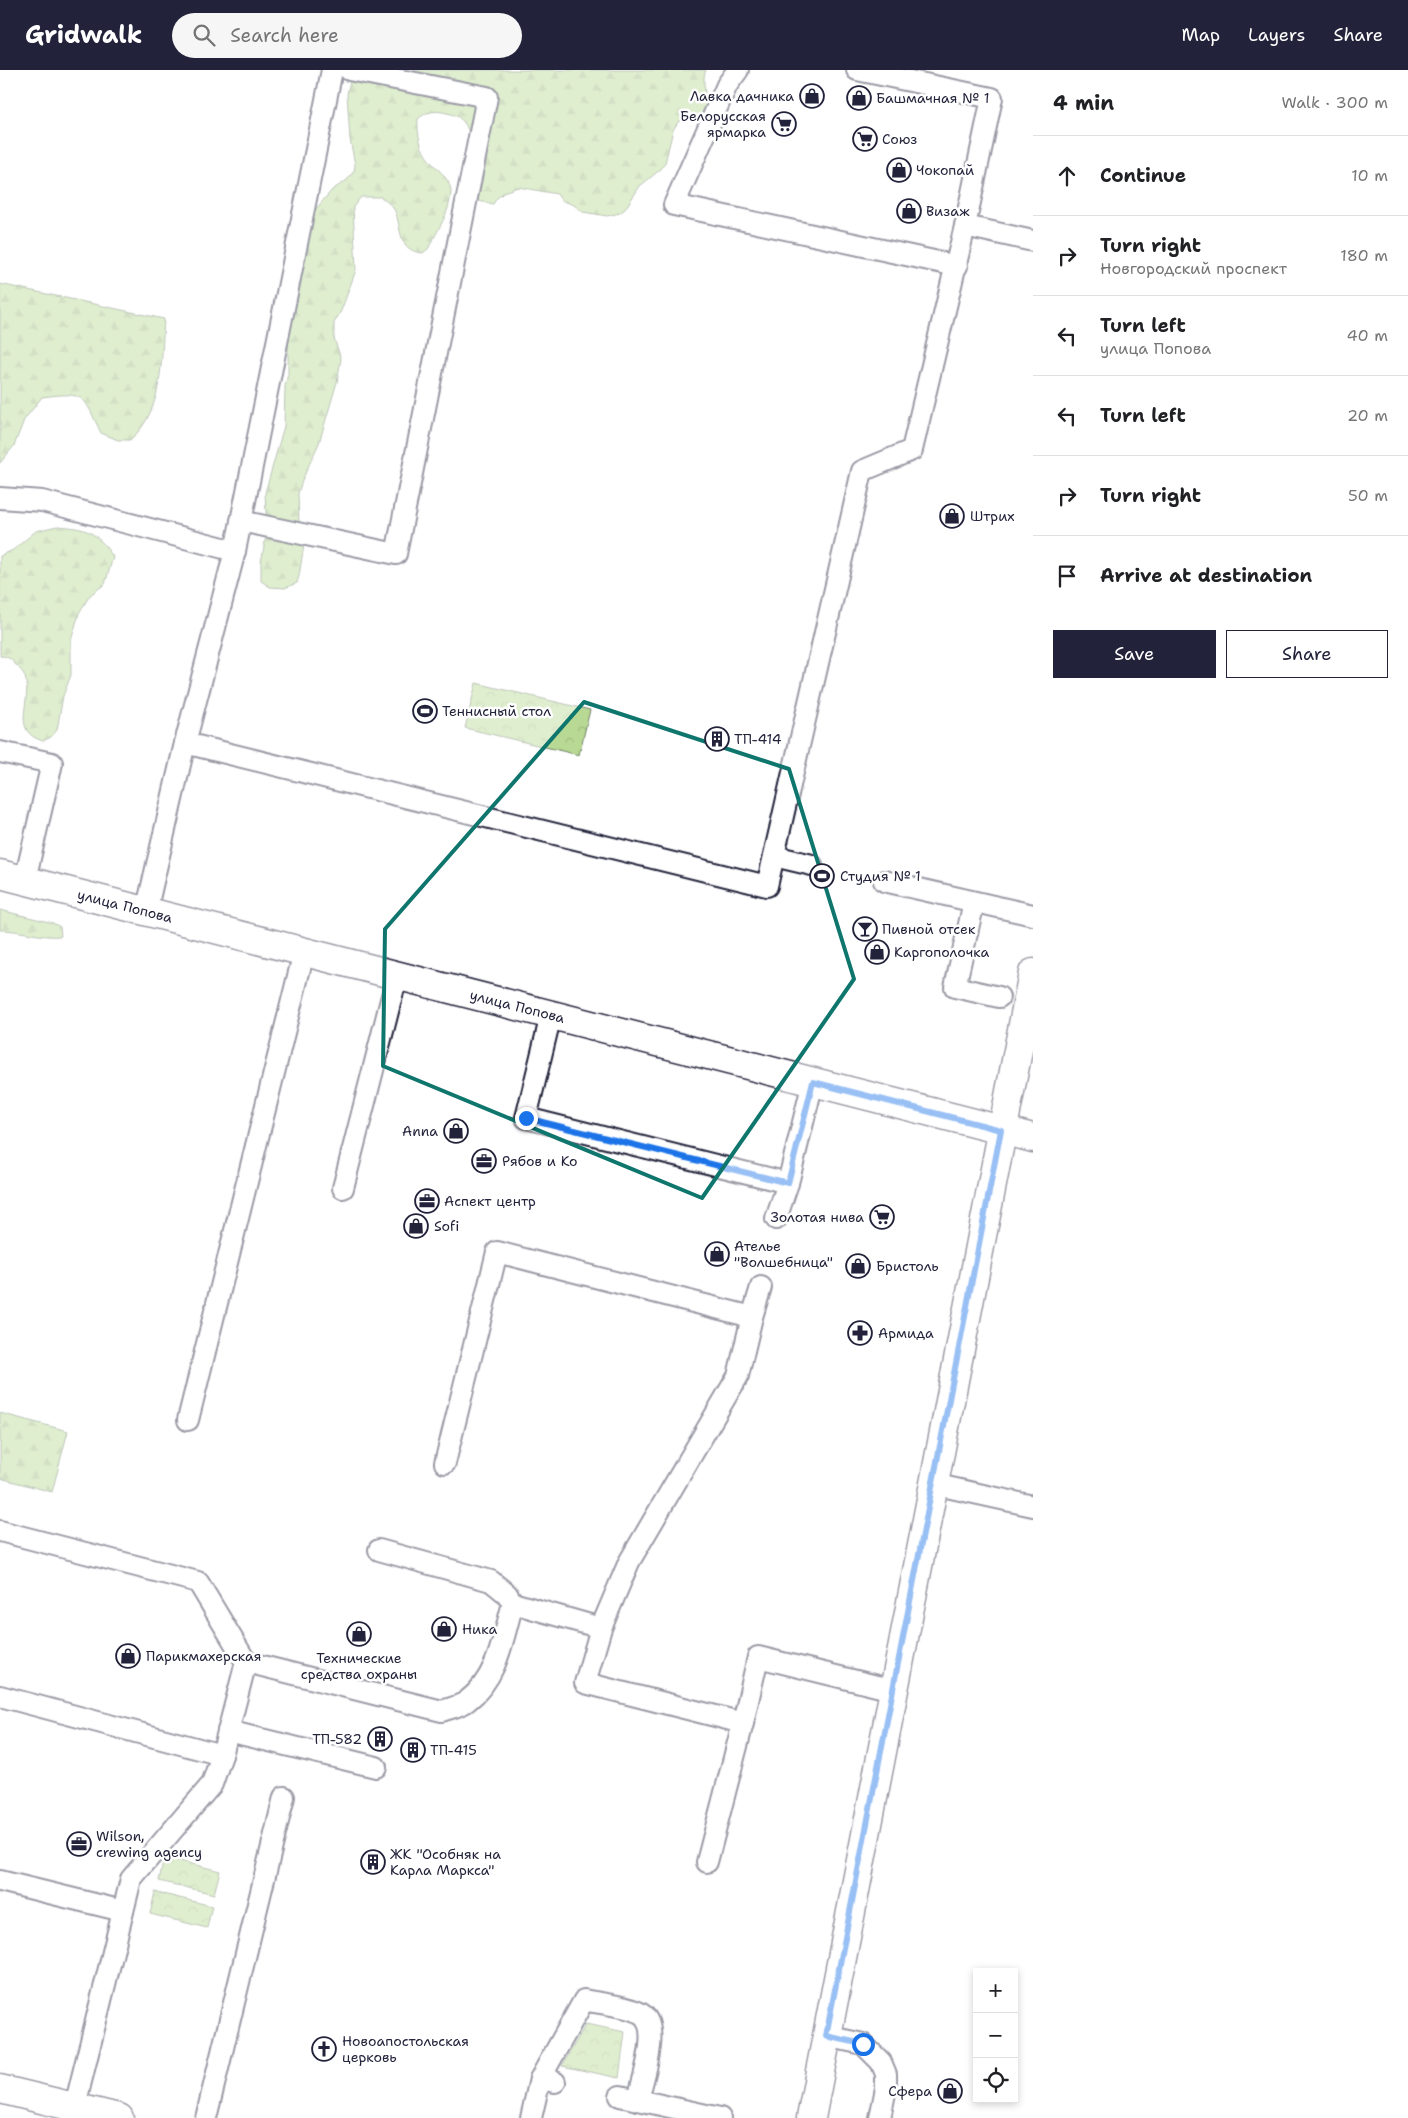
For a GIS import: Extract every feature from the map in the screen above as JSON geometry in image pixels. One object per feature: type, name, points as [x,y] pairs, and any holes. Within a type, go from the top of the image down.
[{"type":"street","name":"улица Попова","points":[[13,877],[1033,1138]]},
{"type":"street","points":[[810,2118],[1033,973]]},
{"type":"street","points":[[0,2089],[73,2113],[118,2118]]},
{"type":"lane","points":[[146,912],[185,744],[235,550],[332,70]]},
{"type":"lane","points":[[241,520],[396,554],[487,97],[350,70]]},
{"type":"lane","points":[[738,70],[727,85],[674,205],[957,266]]},
{"type":"lane","points":[[185,744],[767,886],[862,471],[912,450],[957,266],[992,98],[857,70]]},
{"type":"lane","points":[[965,226],[1033,241]]},
{"type":"lane","points":[[0,498],[42,501],[113,521],[235,550]]},
{"type":"lane","points":[[0,752],[52,763],[13,877]]},
{"type":"lane","points":[[774,856],[812,865]]},
{"type":"lane","points":[[884,881],[1033,915]]},
{"type":"lane","points":[[974,902],[955,987],[999,997]]},
{"type":"lane","points":[[188,1420],[304,952]]},
{"type":"lane","points":[[344,1188],[397,976]]},
{"type":"lane","points":[[551,1015],[526,1118],[788,1183]]},
{"type":"lane","points":[[776,1219],[788,1183],[813,1082]]},
{"type":"lane","points":[[445,1463],[497,1252],[752,1317]]},
{"type":"lane","points":[[743,1723],[585,1683],[601,1628],[629,1562],[738,1376],[761,1287]]},
{"type":"lane","points":[[933,1484],[1033,1506]]},
{"type":"lane","points":[[0,1531],[198,1582],[246,1662],[442,1710],[466,1702],[484,1684],[494,1668],[513,1603]]},
{"type":"lane","points":[[379,1550],[490,1581],[507,1594],[513,1603],[601,1628]]},
{"type":"lane","points":[[707,1862],[758,1657],[893,1690]]},
{"type":"lane","points":[[73,2113],[131,1879],[212,1784],[222,1755],[246,1662]]},
{"type":"lane","points":[[0,1696],[222,1755]]},
{"type":"lane","points":[[228,1731],[376,1767]]},
{"type":"lane","points":[[206,2118],[284,1796]]},
{"type":"lane","points":[[0,1881],[123,1911]]},
{"type":"lane","points":[[531,2118],[584,2000],[639,2012],[648,2022],[651,2030],[651,2039],[629,2098],[720,2118]]},
{"type":"lane","points":[[826,2036],[863,2044],[881,2062],[886,2074],[886,2088],[880,2118]]},
{"type":"highlighted area","points":[[584,702],[789,769],[854,979],[702,1198],[383,1066],[385,929]]},
{"type":"green space","points":[[361,70],[706,70],[704,83],[706,107],[701,118],[684,118],[678,122],[673,130],[665,163],[661,169],[640,186],[625,209],[620,213],[607,216],[583,212],[574,205],[561,200],[557,194],[518,187],[506,191],[493,204],[464,198],[471,148],[466,125],[458,117],[439,112],[425,114],[418,119],[422,149],[445,177],[450,187],[448,207],[443,222],[428,249],[423,253],[409,248],[405,243],[395,211],[381,197],[361,197],[353,207],[356,270],[341,311],[334,323],[334,338],[341,359],[337,382],[319,443],[298,493],[299,523],[304,545],[299,576],[297,583],[285,588],[270,587],[261,581],[261,562],[267,531],[265,493],[284,426],[285,386],[288,374],[288,337],[298,297],[300,261],[315,210],[332,190],[347,180],[354,171],[355,165],[350,139],[347,94],[350,81]]},
{"type":"green space","points":[[0,284],[164,319],[161,368],[155,400],[141,428],[130,440],[118,440],[101,433],[91,411],[82,399],[76,396],[57,395],[42,397],[24,420],[14,446],[0,463]]},
{"type":"green space","points":[[57,526],[90,532],[101,541],[113,557],[105,584],[90,595],[79,613],[71,641],[71,675],[63,696],[57,730],[51,737],[43,741],[33,736],[27,730],[24,723],[27,686],[24,675],[11,660],[0,656],[0,556],[13,550],[36,531]]},
{"type":"green space","points":[[476,683],[590,710],[579,755],[465,728]]},
{"type":"green space","points":[[0,910],[53,923],[60,927],[61,936],[0,930]]},
{"type":"green space","points":[[0,1413],[68,1431],[52,1492],[0,1478]]},
{"type":"green space","points":[[164,1857],[220,1871],[214,1894],[159,1881]]},
{"type":"green space","points":[[155,1892],[212,1906],[207,1928],[150,1914]]},
{"type":"green space","points":[[586,2024],[625,2032],[619,2078],[562,2066]]},
{"type":"place","name":"Лавка дачника","points":[[812,96]]},
{"type":"place","name":"Башмачная № 1","points":[[859,98]]},
{"type":"place","name":"Белорусская ярмарка","points":[[784,124]]},
{"type":"place","name":"Союз","points":[[865,139]]},
{"type":"place","name":"Чокопай","points":[[899,170]]},
{"type":"place","name":"Визаж","points":[[909,211]]},
{"type":"place","name":"Штрих","points":[[952,516]]},
{"type":"place","name":"Теннисный стол","points":[[425,711]]},
{"type":"place","name":"ТП-414","points":[[717,739]]},
{"type":"place","name":"Студия № 1","points":[[822,876]]},
{"type":"place","name":"Пивной отсек","points":[[865,929]]},
{"type":"place","name":"Каргополочка","points":[[877,952]]},
{"type":"place","name":"Anna","points":[[456,1131]]},
{"type":"place","name":"Рябов и Ко","points":[[484,1161]]},
{"type":"place","name":"Аспект центр","points":[[427,1201]]},
{"type":"place","name":"Золотая нива","points":[[882,1217]]},
{"type":"place","name":"Sofi","points":[[416,1226]]},
{"type":"place","name":"Ателье \"Волшебница\"","points":[[717,1254]]},
{"type":"place","name":"Бристоль","points":[[858,1266]]},
{"type":"place","name":"Армида","points":[[860,1333]]},
{"type":"place","name":"Ника","points":[[444,1629]]},
{"type":"place","name":"Технические средства охраны","points":[[359,1634]]},
{"type":"place","name":"Парикмахерская","points":[[128,1656]]},
{"type":"place","name":"ТП-582","points":[[380,1739]]},
{"type":"place","name":"ТП-415","points":[[413,1750]]},
{"type":"place","name":"Wilson, crewing agency","points":[[79,1844]]},
{"type":"place","name":"ЖК \"Особняк на Карла Маркса\"","points":[[373,1862]]},
{"type":"place","name":"Новоапостольская церковь","points":[[324,2049]]},
{"type":"place","name":"Сфера","points":[[950,2091]]},
{"type":"route","points":[[526,1118],[788,1183],[813,1082],[1001,1130],[826,2036],[863,2044]]}]
